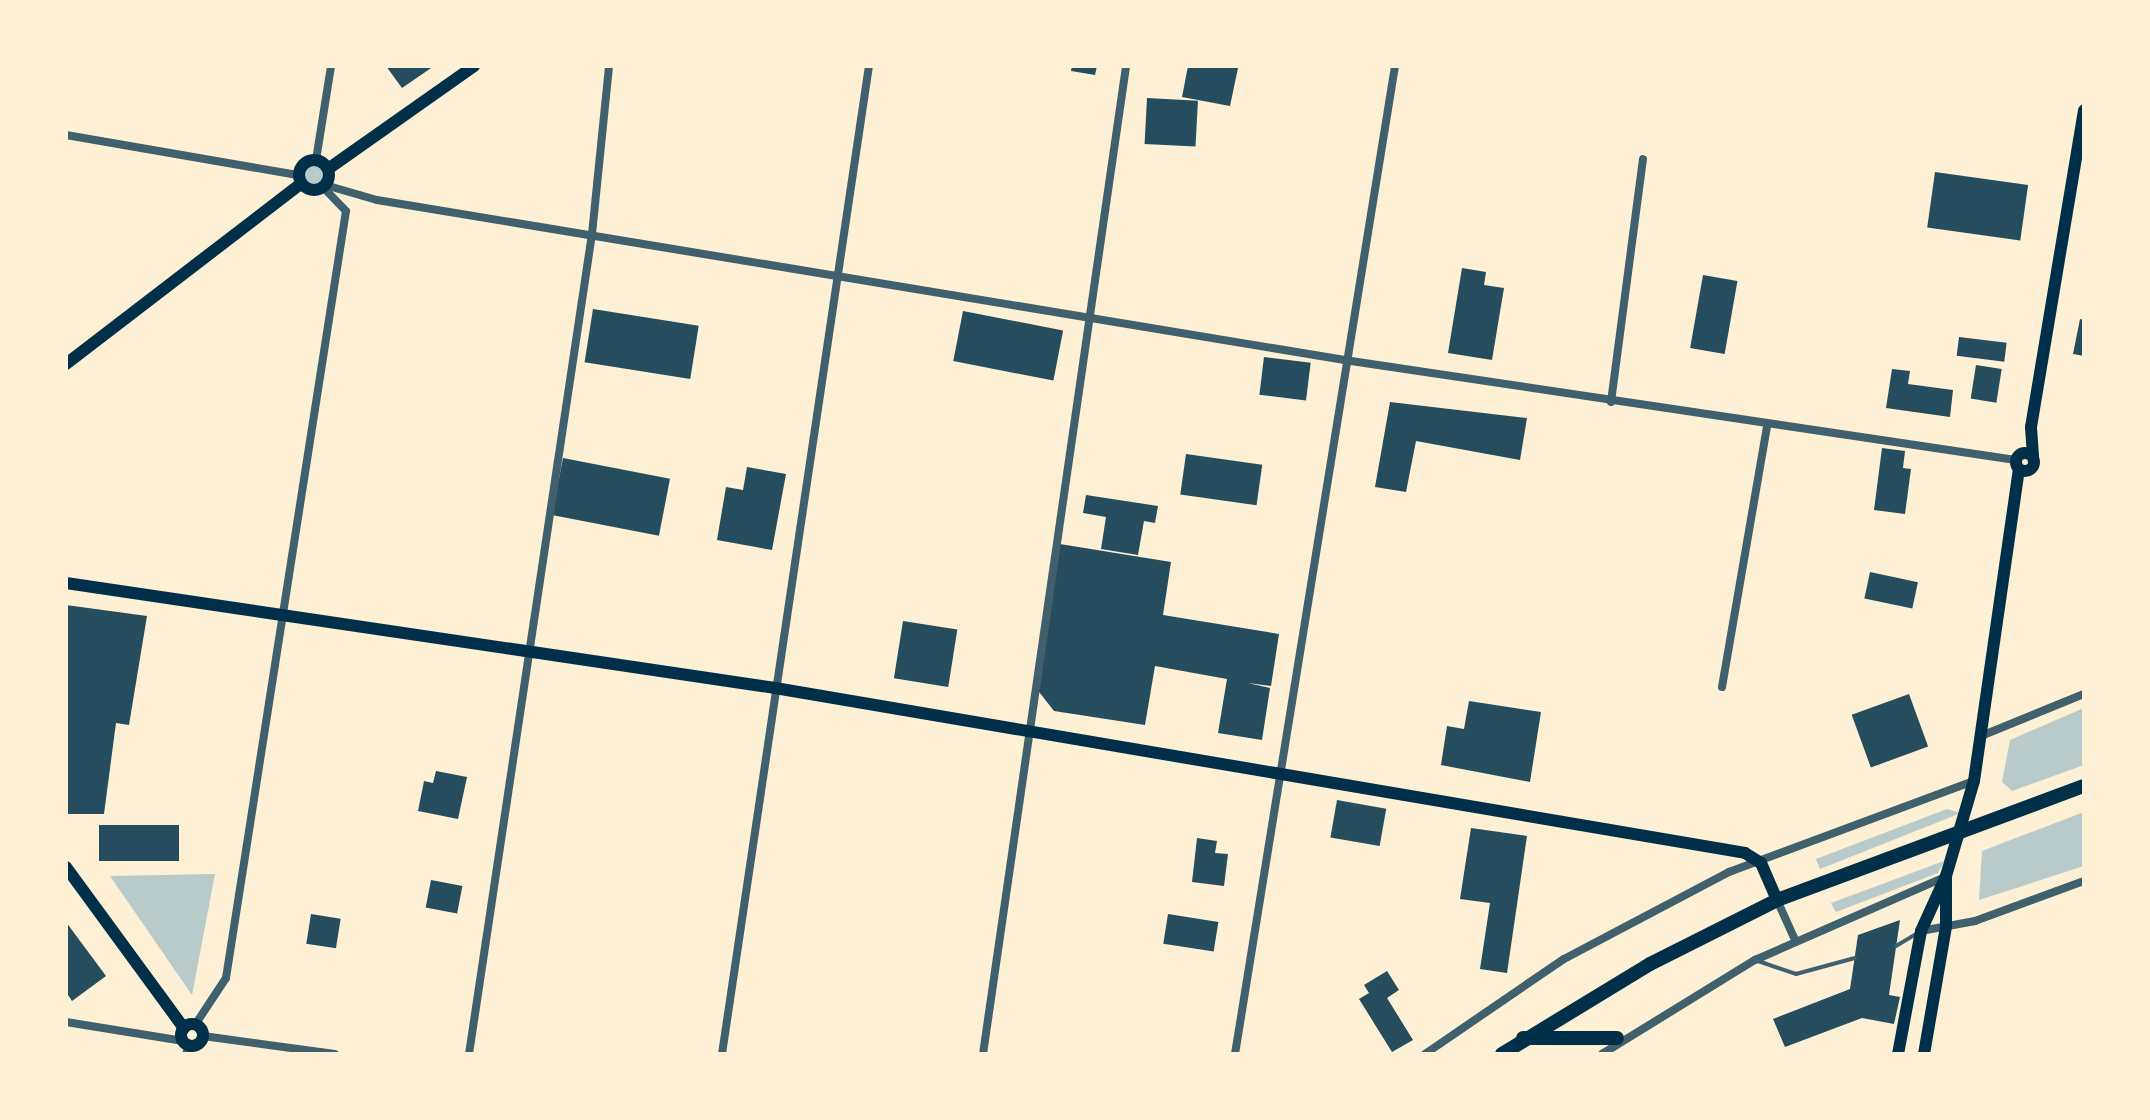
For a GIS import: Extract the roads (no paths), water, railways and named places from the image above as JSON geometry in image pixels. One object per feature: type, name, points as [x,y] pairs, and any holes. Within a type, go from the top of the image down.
[{"type":"highway","points":[[1502,1054],[1523,1038],[1777,900],[2084,786]]},
{"type":"highway","points":[[1523,1038],[1617,1038]]},
{"type":"main road","points":[[300,179],[324,186],[328,169],[474,66]]},
{"type":"main road","points":[[1898,1054],[1921,931],[1962,833],[1974,781],[2024,462],[2080,150],[2084,110]]},
{"type":"main road","points":[[66,364],[300,179],[316,160],[328,169]]},
{"type":"main road","points":[[66,583],[279,619],[775,688],[1279,770],[1745,853],[1761,863],[1777,900]]},
{"type":"main road","points":[[66,867],[192,1041]]},
{"type":"main road","points":[[1924,1054],[1946,926],[1946,876]]},
{"type":"street","points":[[316,160],[331,66]]},
{"type":"street","points":[[469,1054],[592,234],[609,66]]},
{"type":"street","points":[[722,1054],[869,66]]},
{"type":"street","points":[[983,1054],[1126,66]]},
{"type":"street","points":[[1235,1054],[1279,770],[1351,361],[1395,66]]},
{"type":"street","points":[[66,135],[300,179]]},
{"type":"street","points":[[1611,402],[1643,159]]},
{"type":"street","points":[[324,186],[836,276],[1089,315],[1351,361],[1767,427],[2024,462]]},
{"type":"street","points":[[192,1041],[226,978],[279,619],[346,211],[324,186]]},
{"type":"street","points":[[1722,687],[1767,427]]},
{"type":"street","points":[[1981,736],[2084,694]]},
{"type":"street","points":[[1425,1054],[1564,959],[1729,872],[1761,863],[1974,781]]},
{"type":"street","points":[[1602,1054],[1617,1038],[1755,960],[1946,876]]},
{"type":"street","points":[[1921,931],[1946,926],[2084,881]]},
{"type":"street","points":[[1777,900],[1796,942]]},
{"type":"street","points":[[66,1022],[192,1041],[335,1054]]},
{"type":"lane","points":[[1896,946],[1921,931]]},
{"type":"lane","points":[[1755,960],[1796,974],[1855,958]]}]
